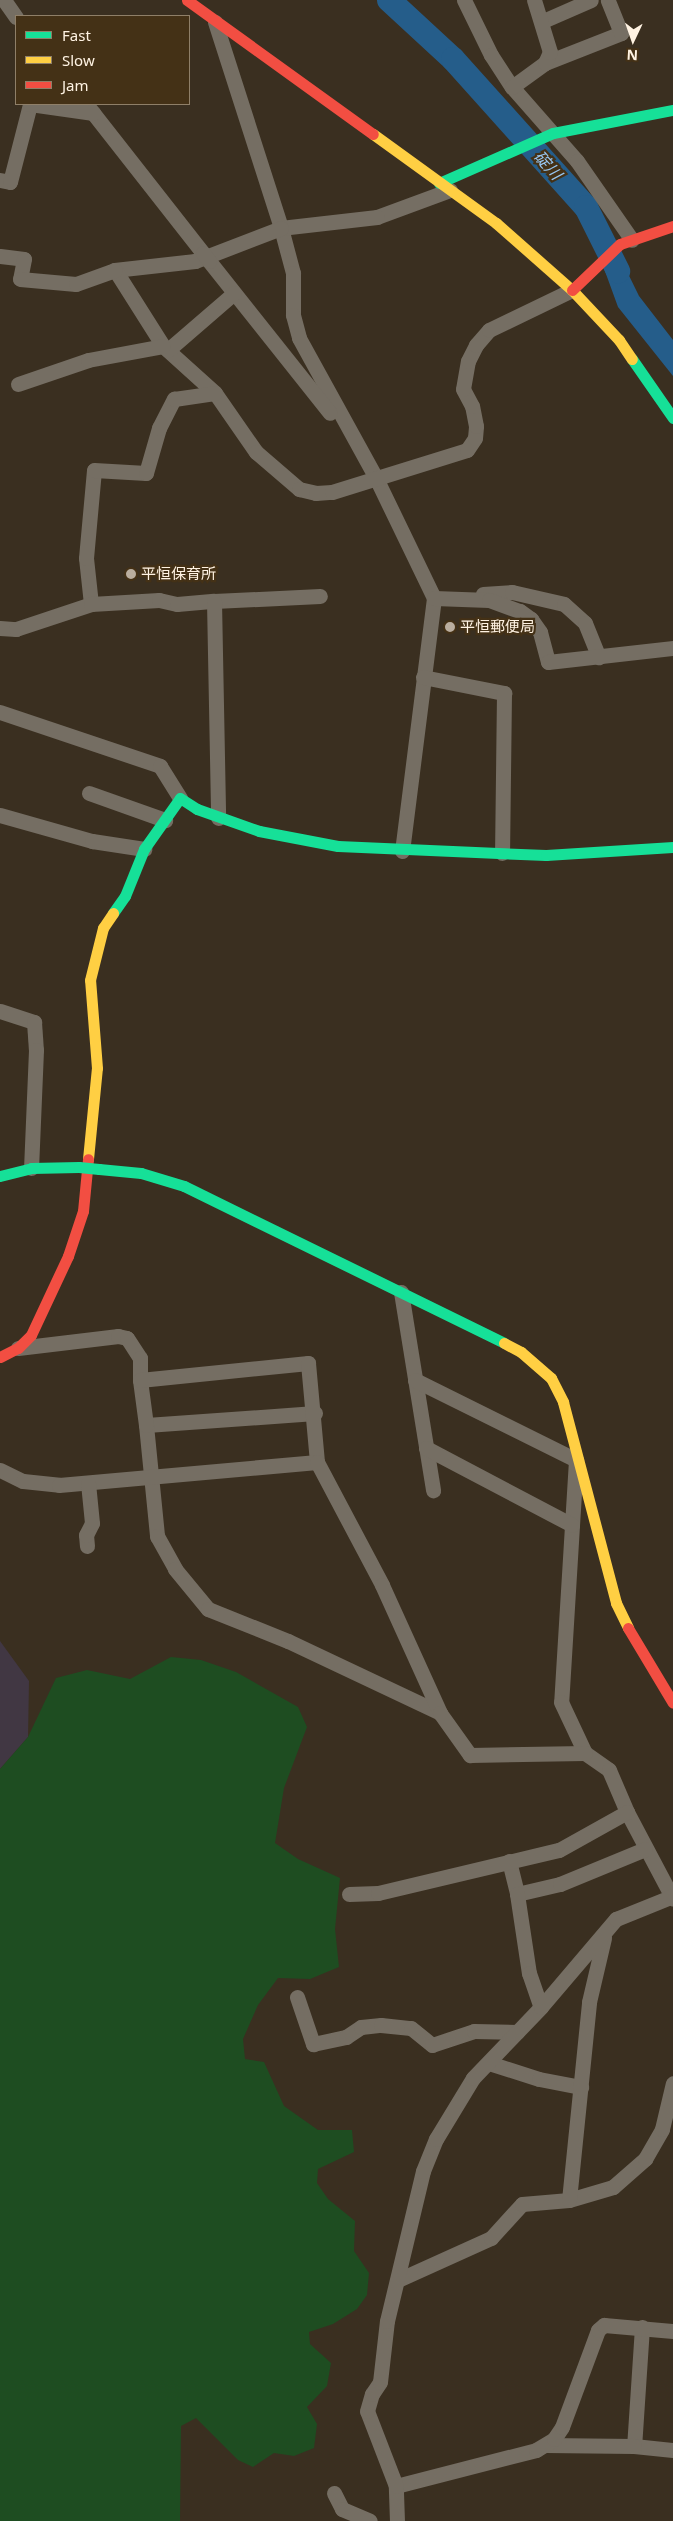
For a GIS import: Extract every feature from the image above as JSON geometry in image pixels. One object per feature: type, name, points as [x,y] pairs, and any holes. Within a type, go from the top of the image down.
[{"type":"street","points":[[4,0],[15,16]]},
{"type":"street","points":[[187,0],[496,223],[572,290],[619,340],[673,418]]},
{"type":"street","points":[[464,0],[491,55],[512,87],[577,161],[626,242]]},
{"type":"street","points":[[534,0],[550,44],[544,63]]},
{"type":"street","points":[[543,21],[591,0]]},
{"type":"street","points":[[512,87],[544,63],[621,33],[608,0]]},
{"type":"street","points":[[215,22],[281,228],[293,273],[293,315],[299,338],[376,478],[434,598],[402,851]]},
{"type":"street","points":[[0,180],[10,182],[30,105]]},
{"type":"street","points":[[45,105],[90,108],[367,462]]},
{"type":"street","points":[[0,256],[24,260],[20,279],[76,284],[115,270],[196,261],[281,228],[377,217],[445,187],[507,154],[553,133],[673,110]]},
{"type":"street","points":[[115,270],[165,348],[215,393],[256,452],[299,489],[332,492],[466,450],[475,438],[476,426],[472,406],[463,389],[468,362],[476,345],[489,330],[572,290],[626,242],[673,226]]},
{"type":"street","points":[[18,384],[88,360],[165,348],[234,293]]},
{"type":"street","points":[[91,604],[86,558],[94,470],[146,474],[159,428],[174,399],[215,393]]},
{"type":"street","points":[[434,598],[512,592],[564,604],[585,623],[599,657]]},
{"type":"street","points":[[0,628],[16,629],[91,604],[159,600],[177,604],[320,596]]},
{"type":"street","points":[[434,598],[489,600],[520,611],[532,619],[540,632],[548,662],[673,648]]},
{"type":"street","points":[[214,601],[218,818]]},
{"type":"street","points":[[423,676],[504,693],[502,854]]},
{"type":"street","points":[[0,712],[160,766],[180,798],[218,818],[259,831],[338,846],[402,851],[594,855],[673,847]]},
{"type":"street","points":[[89,793],[165,820]]},
{"type":"street","points":[[18,1348],[31,1335],[38,1321],[68,1256],[83,1210],[97,1068],[90,980],[103,928],[125,896],[144,849],[180,798]]},
{"type":"street","points":[[0,815],[92,841],[144,849]]},
{"type":"street","points":[[0,1011],[34,1022],[36,1050],[31,1168]]},
{"type":"street","points":[[0,1176],[31,1168],[79,1167],[141,1173],[184,1186],[521,1352],[551,1378],[563,1402],[576,1460],[616,1604],[630,1636],[673,1703]]},
{"type":"street","points":[[401,1292],[433,1490]]},
{"type":"street","points":[[0,1356],[18,1348],[118,1336],[128,1338],[140,1358],[140,1380],[157,1536],[174,1569],[208,1609],[288,1641],[440,1712]]},
{"type":"street","points":[[140,1380],[308,1363],[317,1462],[382,1585],[440,1712],[470,1755],[585,1753]]},
{"type":"street","points":[[415,1380],[576,1460]]},
{"type":"street","points":[[146,1425],[314,1413]]},
{"type":"street","points":[[426,1448],[572,1525]]},
{"type":"street","points":[[397,2521],[396,2486],[367,2411],[372,2394],[380,2382],[387,2321],[423,2171],[436,2139],[473,2078],[541,2007],[604,1936],[616,1919],[673,1897],[645,1849],[609,1770],[585,1753],[566,1716],[561,1693],[576,1460]]},
{"type":"street","points":[[0,1470],[23,1480],[50,1484],[88,1483],[317,1462]]},
{"type":"street","points":[[86,1546],[86,1535],[92,1524],[88,1483]]},
{"type":"street","points":[[349,1894],[378,1893],[559,1850],[627,1812]]},
{"type":"street","points":[[517,1894],[560,1884],[645,1849]]},
{"type":"street","points":[[509,1861],[517,1894],[529,1973],[541,2007]]},
{"type":"street","points":[[569,2200],[590,2002],[604,1936]]},
{"type":"street","points":[[297,1996],[313,2044],[346,2037],[361,2027],[381,2025],[411,2028],[432,2045],[474,2031],[517,2032]]},
{"type":"street","points":[[489,2063],[540,2079],[581,2087]]},
{"type":"street","points":[[398,2280],[491,2238],[522,2204],[569,2200],[613,2187],[646,2159],[662,2129],[673,2083]]},
{"type":"street","points":[[546,2445],[562,2427],[598,2330],[610,2324],[673,2331]]},
{"type":"street","points":[[634,2446],[642,2327]]},
{"type":"street","points":[[396,2486],[546,2445],[634,2446],[673,2450]]},
{"type":"street","points":[[334,2493],[342,2509],[370,2521]]},
{"type":"shaded area","points":[[0,1641],[29,1681],[28,1737],[0,1769]]},
{"type":"green space","points":[[171,1657],[201,1660],[236,1672],[298,1707],[307,1727],[284,1788],[275,1843],[298,1859],[340,1878],[335,1929],[339,1967],[310,1979],[278,1978],[258,2005],[243,2039],[245,2059],[264,2062],[284,2106],[318,2130],[352,2130],[354,2152],[318,2169],[317,2183],[328,2199],[355,2221],[354,2251],[369,2273],[367,2295],[357,2309],[333,2324],[309,2332],[310,2344],[331,2363],[327,2386],[307,2407],[317,2424],[314,2448],[294,2456],[274,2453],[253,2467],[238,2460],[196,2418],[181,2426],[180,2521],[0,2521],[0,1769],[28,1737],[56,1678],[87,1670],[130,1679]]},
{"type":"water","points":[[616,249],[639,296],[673,340],[673,376],[618,307],[602,263]]},
{"type":"waterway","name":"碇川","points":[[389,0],[453,59],[586,207],[618,271]]},
{"type":"traffic: fast","points":[[439,183],[553,133],[673,110]]},
{"type":"traffic: fast","points":[[632,359],[673,418]]},
{"type":"traffic: fast","points":[[113,913],[125,896],[144,849],[180,798],[197,809],[259,831],[338,846],[546,855],[673,847]]},
{"type":"traffic: fast","points":[[0,1176],[31,1168],[79,1167]]},
{"type":"traffic: fast","points":[[79,1167],[99,1169]]},
{"type":"traffic: fast","points":[[99,1169],[141,1173],[184,1186],[504,1343]]},
{"type":"traffic: slow","points":[[373,134],[496,223],[572,290],[619,340],[632,359]]},
{"type":"traffic: slow","points":[[88,1159],[97,1068],[90,980],[103,928],[113,913]]},
{"type":"traffic: slow","points":[[504,1343],[521,1352],[551,1378],[563,1402],[616,1603],[628,1628]]},
{"type":"traffic: jam","points":[[187,0],[373,134]]},
{"type":"traffic: jam","points":[[572,290],[620,244],[673,226]]},
{"type":"traffic: jam","points":[[0,1357],[18,1348],[31,1335],[68,1256],[83,1211],[88,1159]]},
{"type":"traffic: jam","points":[[628,1628],[673,1703]]},
{"type":"place","name":"平恒保育所","points":[[131,574]]},
{"type":"place","name":"平恒郵便局","points":[[450,627]]}]
